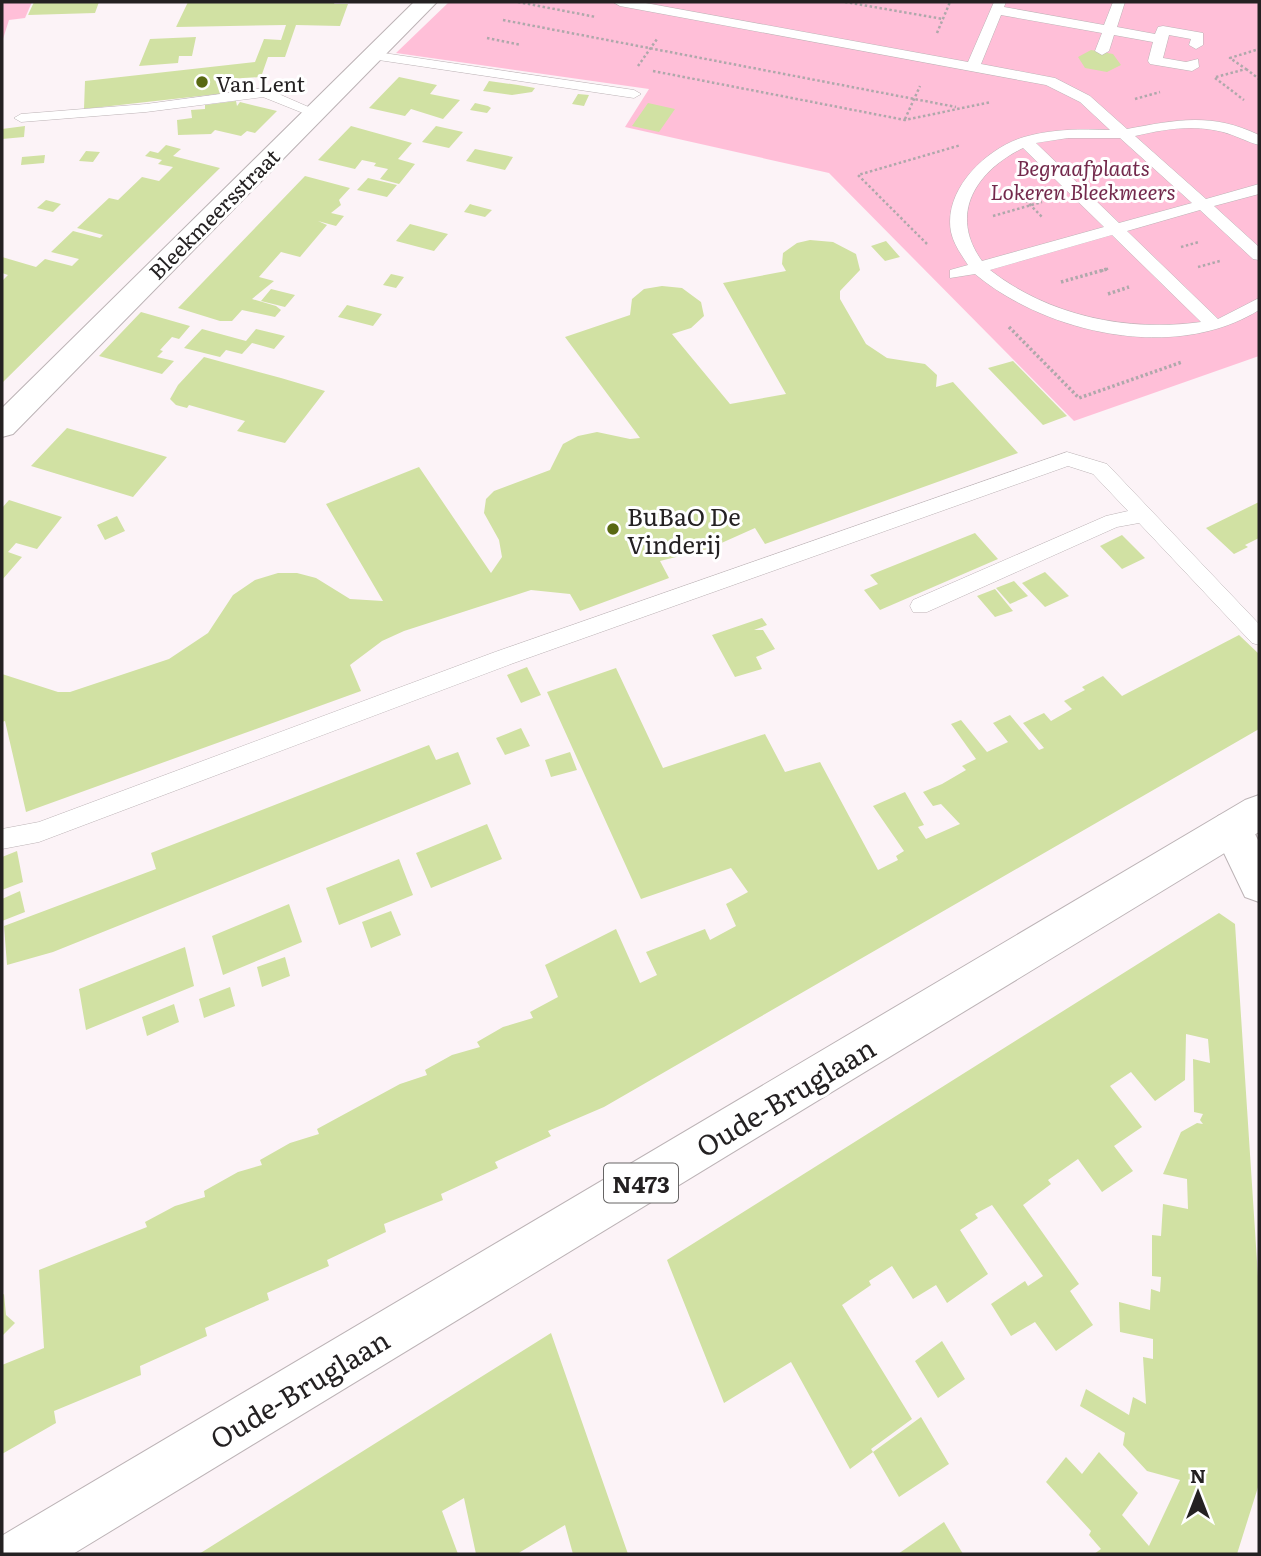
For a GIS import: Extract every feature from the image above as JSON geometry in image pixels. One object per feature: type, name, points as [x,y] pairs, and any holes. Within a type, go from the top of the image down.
[{"type":"street","name":"Bleekmeersstraat","points":[[2,426],[370,55],[426,2]]},
{"type":"street","points":[[1246,820],[1259,884]]},
{"type":"street","name":"Oude-Bruglaan","points":[[22,1554],[1246,820]]},
{"type":"lane","points":[[620,2],[666,6],[1050,81],[1085,99],[1259,255]]},
{"type":"lane","points":[[1102,51],[1119,2]]},
{"type":"lane","points":[[973,67],[998,6],[1161,39]]},
{"type":"lane","points":[[1193,62],[1192,67],[1155,61],[1163,30],[1198,36],[1196,45]]},
{"type":"lane","points":[[370,55],[634,94]]},
{"type":"lane","points":[[21,118],[146,108],[265,92],[313,112]]},
{"type":"lane","points":[[1259,141],[1228,128],[1196,123],[1170,124],[1124,134],[1080,131],[1025,141],[984,167],[960,201],[958,222],[964,246],[979,268],[1003,288],[1076,319],[1114,326],[1184,331],[1215,326],[1259,303]]},
{"type":"lane","points":[[1025,141],[1215,326]]},
{"type":"lane","points":[[956,274],[1259,188]]},
{"type":"lane","points":[[2,839],[39,832],[503,658],[1067,459],[1100,469],[1259,637]]},
{"type":"lane","points":[[920,606],[1114,522],[1144,516]]},
{"type":"path","points":[[845,2],[943,19]]},
{"type":"path","points":[[503,20],[961,108]]},
{"type":"path","points":[[487,38],[528,46]]},
{"type":"path","points":[[1259,69],[1247,70],[1259,79]]},
{"type":"path","points":[[650,70],[905,120],[1053,89],[1050,81]]},
{"type":"path","points":[[1214,78],[1250,105]]},
{"type":"path","points":[[1014,177],[1009,183],[1067,243]]},
{"type":"path","points":[[991,216],[1049,200]]},
{"type":"path","points":[[990,224],[992,207]]},
{"type":"path","points":[[1017,295],[1111,268]]},
{"type":"green space","points":[[2,2],[32,2],[25,18],[9,20],[2,42]]},
{"type":"green space","name":"Begraafplaats Lokeren Bleekmeers","points":[[449,2],[1259,2],[1259,356],[1074,421],[829,173],[625,127],[649,89],[396,53]]},
{"type":"building","points":[[34,2],[99,2],[95,13],[28,15]]},
{"type":"building","points":[[188,2],[348,4],[340,26],[296,25],[285,57],[268,57],[261,77],[226,79],[227,93],[84,109],[85,81],[255,62],[264,39],[281,40],[286,25],[176,27]]},
{"type":"building","points":[[196,37],[192,56],[179,56],[178,63],[139,66],[150,39]]},
{"type":"building","points":[[1091,50],[1113,54],[1121,65],[1107,72],[1085,68],[1078,57]]},
{"type":"building","points":[[399,77],[437,85],[430,94],[460,100],[443,119],[411,109],[405,116],[369,108]]},
{"type":"building","points":[[489,81],[535,88],[532,92],[512,95],[483,91]]},
{"type":"building","points":[[578,94],[589,95],[584,106],[572,104]]},
{"type":"building","points":[[236,101],[237,106],[240,102],[277,111],[255,133],[247,131],[241,136],[215,130],[211,134],[178,135],[177,120],[192,118],[191,110],[205,109],[205,105]]},
{"type":"building","points":[[475,103],[491,108],[487,113],[470,110]]},
{"type":"building","points":[[648,103],[675,109],[659,132],[632,126]]},
{"type":"building","points":[[25,126],[24,137],[2,139],[2,129]]},
{"type":"building","points":[[351,126],[412,143],[398,159],[415,164],[399,184],[380,179],[388,169],[374,166],[376,163],[362,160],[355,169],[318,160]]},
{"type":"building","points":[[436,126],[463,132],[449,148],[422,142]]},
{"type":"building","points":[[166,145],[181,149],[173,156],[220,168],[2,383],[2,281],[8,275],[2,273],[2,257],[36,267],[45,259],[72,266],[79,259],[51,252],[73,231],[100,238],[103,235],[77,228],[109,198],[118,200],[142,177],[159,181],[173,167],[158,164],[162,160],[145,156],[150,151],[158,153]]},
{"type":"building","points":[[475,149],[513,157],[505,170],[466,161]]},
{"type":"building","points":[[86,151],[100,152],[93,162],[79,161]]},
{"type":"building","points":[[45,155],[44,163],[21,165],[22,157]]},
{"type":"building","points":[[305,176],[350,188],[339,200],[341,205],[331,213],[344,216],[336,226],[318,221],[327,225],[300,257],[281,252],[259,277],[274,281],[252,299],[276,306],[281,310],[275,317],[242,310],[232,321],[220,321],[178,308]]},
{"type":"building","points":[[368,178],[397,185],[387,197],[357,190]]},
{"type":"building","points":[[46,200],[61,204],[53,212],[37,208]]},
{"type":"building","points":[[470,204],[492,210],[485,217],[464,212]]},
{"type":"building","points":[[410,224],[448,234],[434,251],[396,241]]},
{"type":"building","points":[[810,240],[833,242],[856,254],[860,270],[840,291],[840,299],[866,344],[887,358],[925,364],[937,375],[936,387],[953,382],[1018,453],[765,544],[755,528],[708,549],[660,561],[669,578],[580,611],[570,594],[531,590],[404,631],[382,641],[350,665],[361,691],[26,812],[5,721],[2,722],[2,674],[58,692],[70,692],[169,659],[208,633],[233,595],[255,580],[278,573],[297,573],[316,578],[350,599],[383,601],[326,504],[419,467],[491,573],[502,557],[499,540],[484,513],[486,499],[494,491],[550,470],[563,444],[578,436],[597,432],[630,439],[640,438],[565,337],[630,315],[632,299],[644,289],[662,286],[682,288],[701,302],[704,316],[691,328],[672,334],[730,404],[786,394],[723,283],[786,271],[782,264],[783,253],[797,243]]},
{"type":"building","points":[[886,241],[900,257],[885,261],[871,246]]},
{"type":"building","points":[[391,274],[404,277],[396,288],[383,285]]},
{"type":"building","points":[[271,289],[295,295],[285,307],[261,301]]},
{"type":"building","points":[[347,305],[382,314],[373,326],[338,317]]},
{"type":"building","points":[[141,312],[190,326],[179,339],[172,337],[160,350],[163,351],[157,357],[174,361],[162,374],[99,356]]},
{"type":"building","points":[[202,329],[246,341],[256,329],[285,336],[274,349],[252,343],[242,354],[226,350],[220,357],[184,348]]},
{"type":"building","points":[[204,357],[325,391],[285,443],[237,431],[245,421],[189,405],[187,408],[176,405],[170,399],[178,385]]},
{"type":"building","points":[[1013,361],[1067,416],[1043,425],[988,368]]},
{"type":"building","points":[[67,428],[167,457],[133,497],[31,466]]},
{"type":"building","points":[[9,500],[62,517],[37,549],[16,543],[8,552],[22,557],[2,580],[2,508]]},
{"type":"building","points":[[1259,502],[1259,538],[1234,554],[1206,528]]},
{"type":"building","points":[[117,516],[125,531],[105,540],[97,525]]},
{"type":"building","points":[[975,533],[998,559],[880,610],[864,590],[878,584],[870,575]]},
{"type":"building","points":[[1122,535],[1145,558],[1122,569],[1100,546]]},
{"type":"building","points":[[1045,572],[1069,596],[1045,607],[1022,583]]},
{"type":"building","points":[[1014,581],[1028,596],[1010,604],[996,588]]},
{"type":"building","points":[[995,589],[1013,611],[995,617],[977,596]]},
{"type":"building","points":[[762,618],[767,625],[754,630],[763,630],[775,649],[756,657],[762,669],[735,677],[712,635]]},
{"type":"building","points":[[1239,635],[1259,654],[1259,729],[604,1107],[548,1131],[551,1136],[495,1162],[498,1168],[441,1194],[443,1200],[384,1224],[386,1232],[327,1260],[329,1266],[267,1293],[269,1300],[205,1328],[207,1336],[140,1366],[141,1375],[54,1411],[56,1423],[2,1454],[2,1365],[44,1348],[39,1270],[147,1227],[145,1222],[175,1206],[205,1197],[204,1191],[238,1172],[262,1165],[260,1160],[290,1143],[319,1134],[317,1129],[400,1084],[427,1075],[425,1070],[452,1055],[480,1047],[477,1042],[503,1027],[533,1018],[530,1012],[558,997],[545,965],[616,929],[640,983],[657,975],[646,952],[705,929],[710,940],[736,926],[726,904],[748,892],[731,868],[641,899],[547,692],[616,668],[663,768],[765,734],[785,772],[820,762],[878,870],[898,860],[896,856],[904,851],[873,806],[905,792],[924,825],[918,827],[926,839],[960,824],[941,804],[933,806],[923,792],[966,770],[962,766],[976,759],[951,724],[961,720],[987,752],[1008,742],[993,723],[1010,715],[1039,750],[1044,748],[1023,723],[1044,713],[1051,721],[1072,709],[1064,701],[1085,690],[1082,687],[1103,676],[1122,696]]},
{"type":"building","points":[[527,667],[541,695],[521,703],[507,675]]},
{"type":"building","points":[[521,728],[530,746],[505,755],[496,738]]},
{"type":"building","points":[[429,745],[436,760],[458,752],[471,784],[53,952],[7,965],[4,926],[156,869],[151,853]]},
{"type":"building","points":[[570,752],[577,770],[551,777],[545,760]]},
{"type":"building","points":[[487,824],[502,859],[431,888],[416,853]]},
{"type":"building","points":[[17,851],[23,882],[2,890],[2,857]]},
{"type":"building","points":[[399,859],[413,895],[339,925],[326,888]]},
{"type":"building","points":[[20,891],[25,912],[2,921],[2,899]]},
{"type":"building","points":[[289,904],[302,942],[223,975],[212,936]]},
{"type":"building","points":[[391,911],[401,935],[371,948],[362,922]]},
{"type":"building","points":[[1219,913],[1235,924],[1259,1292],[1259,1484],[1237,1554],[1094,1554],[1101,1549],[1089,1535],[1091,1531],[1046,1482],[1066,1457],[1082,1474],[1099,1452],[1138,1493],[1122,1515],[1149,1546],[1180,1480],[1147,1471],[1123,1445],[1125,1433],[1080,1406],[1086,1389],[1129,1415],[1133,1397],[1146,1404],[1143,1357],[1153,1359],[1153,1339],[1120,1332],[1119,1302],[1150,1310],[1151,1289],[1160,1292],[1161,1277],[1152,1276],[1152,1235],[1161,1236],[1163,1204],[1188,1209],[1187,1179],[1163,1174],[1181,1132],[1197,1123],[1203,1124],[1200,1120],[1203,1114],[1194,1112],[1193,1059],[1210,1063],[1208,1039],[1186,1034],[1185,1080],[1155,1101],[1131,1072],[1110,1086],[1142,1127],[1114,1146],[1133,1171],[1102,1192],[1078,1159],[1048,1180],[1051,1184],[1023,1205],[1079,1284],[1070,1291],[1093,1325],[1056,1351],[1035,1322],[1011,1336],[991,1304],[1025,1281],[1028,1286],[1043,1276],[992,1205],[975,1214],[978,1218],[960,1230],[988,1274],[947,1303],[936,1285],[913,1299],[892,1266],[869,1281],[871,1285],[842,1305],[912,1419],[871,1449],[873,1452],[850,1469],[791,1362],[724,1403],[667,1260]]},
{"type":"building","points":[[185,947],[194,986],[86,1030],[79,989]]},
{"type":"building","points":[[285,957],[290,976],[262,987],[257,967]]},
{"type":"building","points":[[230,987],[235,1006],[204,1018],[199,999]]},
{"type":"building","points":[[174,1004],[179,1022],[147,1036],[142,1017]]},
{"type":"building","points":[[4,1294],[6,1315],[15,1323],[2,1336],[2,1295]]},
{"type":"building","points":[[551,1333],[628,1554],[573,1554],[565,1525],[517,1554],[476,1554],[464,1498],[442,1511],[458,1554],[199,1554]]},
{"type":"building","points":[[942,1341],[965,1379],[938,1398],[915,1361]]},
{"type":"building","points":[[921,1417],[949,1464],[899,1497],[873,1452]]},
{"type":"building","points":[[944,1522],[963,1554],[898,1554]]},
{"type":"place","name":"Van Lent","points":[[202,82]]},
{"type":"place","name":"BuBaO De Vinderij","points":[[613,529]]}]
